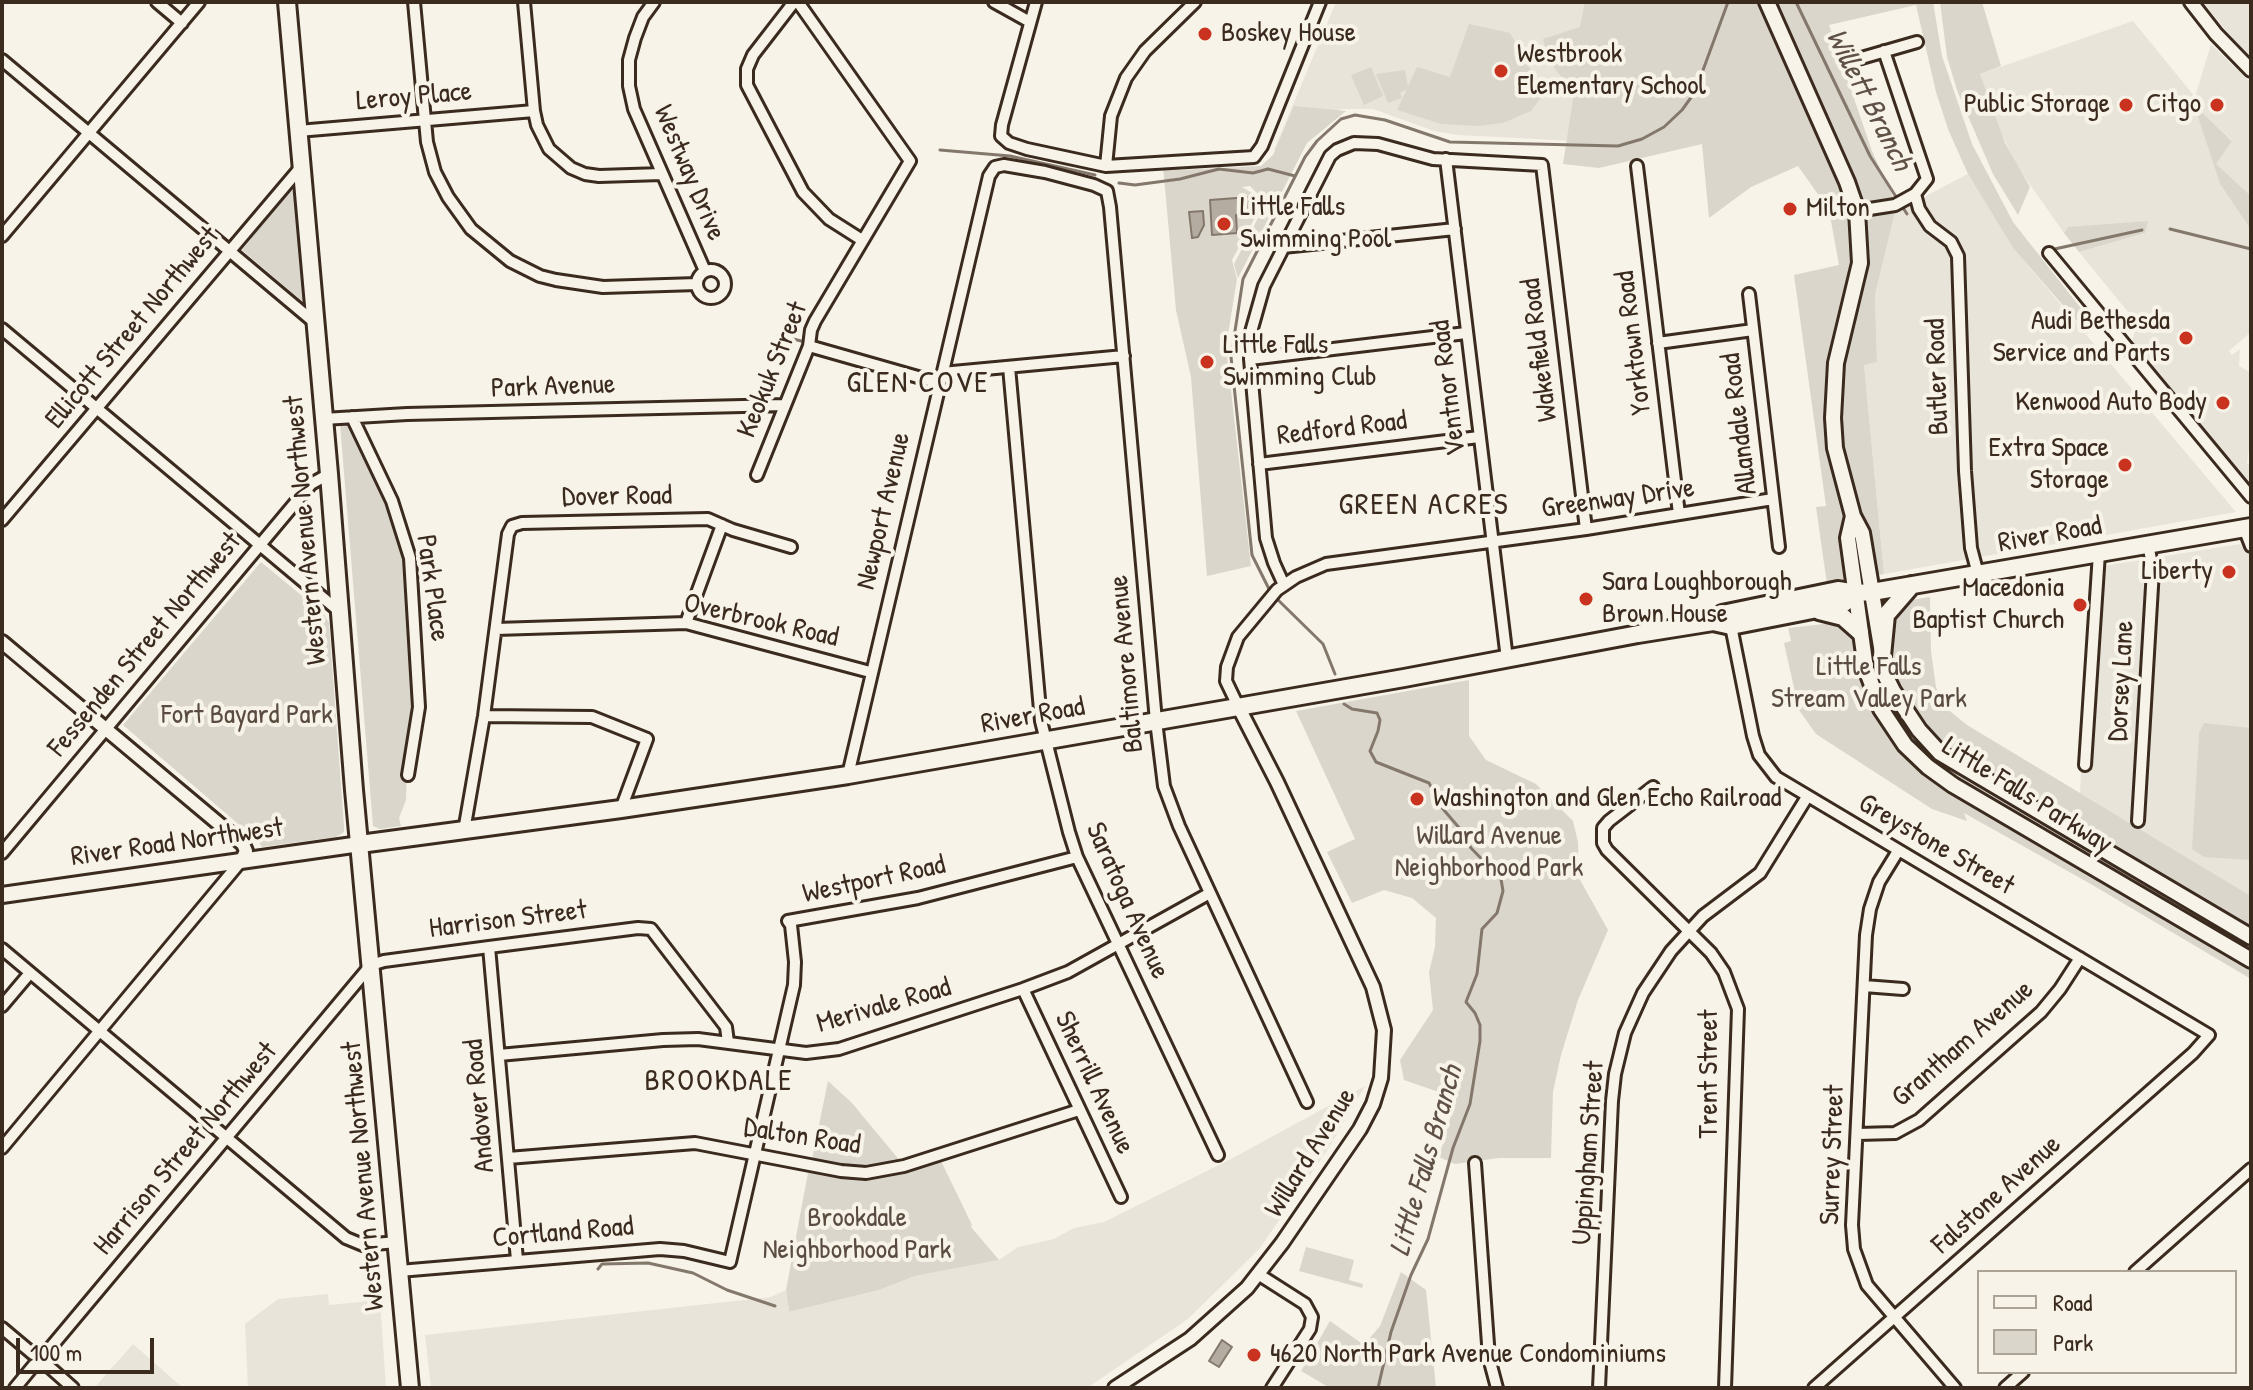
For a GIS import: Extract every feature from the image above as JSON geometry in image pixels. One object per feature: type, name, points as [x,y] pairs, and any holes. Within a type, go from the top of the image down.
[{"type":"main road","name":"Western Avenue Northwest","points":[[287,2],[410,1388]]},
{"type":"main road","name":"Little Falls Parkway","points":[[1767,2],[1857,211],[1860,263],[1836,363],[1833,418],[1837,457],[1853,516],[1848,538],[1886,677],[1901,705],[1940,753],[2251,937]]},
{"type":"main road","name":"River Road","points":[[1713,622],[1722,614],[1838,590],[1864,593],[2247,527]]},
{"type":"main road","points":[[1882,656],[1886,615],[1912,585]]},
{"type":"main road","name":"Little Falls Parkway","points":[[1864,593],[1860,632],[1866,669],[1881,709],[1905,745],[1928,767],[1953,785],[2251,960]]},
{"type":"main road","name":"River Road","points":[[360,844],[848,775],[1713,622],[1731,626],[1843,604],[1864,593]]},
{"type":"main road","points":[[1731,626],[1736,616],[1767,609],[1778,602]]},
{"type":"main road","points":[[1809,610],[1843,617],[1860,632]]},
{"type":"main road","name":"River Road Northwest","points":[[2,895],[360,844]]},
{"type":"street","points":[[157,2],[182,23]]},
{"type":"street","points":[[2,236],[199,2]]},
{"type":"street","points":[[414,2],[424,121],[431,157],[448,197],[471,229],[510,261],[540,276],[582,286],[697,284]]},
{"type":"street","points":[[524,2],[534,111],[549,149],[571,168],[599,176],[662,174]]},
{"type":"street","name":"Westway Drive","points":[[654,2],[643,17],[635,38],[629,60],[629,86],[634,109],[705,271]]},
{"type":"street","points":[[796,2],[753,55],[747,69],[747,85],[803,192],[829,219],[862,240]]},
{"type":"street","name":"Keokuk Street","points":[[757,475],[809,346],[815,321],[910,161],[796,2]]},
{"type":"street","points":[[994,2],[1030,22]]},
{"type":"street","points":[[1036,2],[1001,136],[1009,143],[1027,149],[1106,166],[1254,157],[1262,146],[1320,2]]},
{"type":"street","points":[[1106,166],[1111,116],[1126,78],[1145,51],[1195,2]]},
{"type":"street","points":[[2191,2],[2216,34],[2251,70]]},
{"type":"street","points":[[1851,61],[1917,42]]},
{"type":"street","points":[[1857,211],[1895,205],[1925,183],[1927,173],[1884,51]]},
{"type":"street","points":[[2,60],[314,322]]},
{"type":"street","name":"Leroy Place","points":[[298,131],[534,111]]},
{"type":"street","points":[[1277,591],[1266,538],[1250,359],[1251,332],[1257,306],[1283,247],[1330,156],[1337,150],[1354,143],[1378,144],[1446,159]]},
{"type":"street","name":"Wakefield Road","points":[[1446,159],[1542,165],[1586,529]]},
{"type":"street","name":"Ventnor Road","points":[[1446,159],[1507,659]]},
{"type":"street","name":"Baltimore Avenue","points":[[995,167],[1004,165],[1078,179],[1107,191],[1164,786],[1179,826],[1307,1102]]},
{"type":"street","name":"Yorktown Road","points":[[1637,166],[1679,514]]},
{"type":"street","name":"Ellicott Street Northwest","points":[[2,520],[301,167]]},
{"type":"street","name":"Newport Avenue","points":[[848,775],[989,176],[995,167]]},
{"type":"street","name":"Butler Road","points":[[1911,196],[1930,226],[1951,242],[1958,256],[1965,471],[1971,548],[1978,574]]},
{"type":"street","points":[[1283,247],[1455,229]]},
{"type":"street","points":[[2049,253],[2251,497]]},
{"type":"street","points":[[714,270],[722,276],[725,285],[717,296],[708,298],[700,293],[697,284],[705,271],[714,270]]},
{"type":"street","name":"Allandale Road","points":[[1749,294],[1779,547]]},
{"type":"street","points":[[2,329],[340,612]]},
{"type":"street","points":[[1658,343],[1753,330]]},
{"type":"street","points":[[1250,359],[1466,333]]},
{"type":"street","points":[[809,346],[941,378],[1009,367],[1124,356]]},
{"type":"street","name":"Saratoga Avenue","points":[[1009,367],[1041,721],[1077,857],[1218,1155]]},
{"type":"street","name":"Park Avenue","points":[[323,419],[785,405]]},
{"type":"street","name":"Park Place","points":[[352,417],[392,501],[410,558],[419,707],[408,775]]},
{"type":"street","name":"Redford Road","points":[[1259,464],[1479,437]]},
{"type":"street","name":"Fessenden Street Northwest","points":[[2,853],[311,484],[329,474]]},
{"type":"street","name":"Greenway Drive","points":[[1238,706],[1230,695],[1226,681],[1230,655],[1238,637],[1277,591],[1309,571],[1341,560],[1586,529],[1773,499]]},
{"type":"street","name":"Dover Road","points":[[496,629],[508,534],[512,526],[522,523],[708,519],[791,547]]},
{"type":"street","points":[[686,623],[722,525]]},
{"type":"street","points":[[2247,527],[2251,546]]},
{"type":"street","name":"Dorsey Lane","points":[[2138,821],[2153,570],[2148,544]]},
{"type":"street","points":[[2085,765],[2099,553]]},
{"type":"street","name":"Overbrook Road","points":[[496,629],[686,623],[870,672]]},
{"type":"street","name":"Greystone Street","points":[[1731,626],[1759,755],[1776,777],[2209,1035]]},
{"type":"street","points":[[464,831],[496,629]]},
{"type":"street","points":[[2,642],[243,844],[246,851],[242,860],[2,1148]]},
{"type":"street","name":"Willard Avenue","points":[[1115,1388],[1169,1354],[1242,1293],[1365,1120],[1379,1087],[1385,1038],[1379,1004],[1370,979],[1282,791],[1238,706]]},
{"type":"street","points":[[484,716],[592,717],[647,739],[621,809]]},
{"type":"street","name":"Trent Street","points":[[1653,787],[1609,821],[1603,828],[1603,843],[1711,953],[1734,994],[1739,1020],[1725,1388]]},
{"type":"street","name":"Uppingham Street","points":[[1599,1388],[1615,1074],[1625,1033],[1643,993],[1662,963],[1703,916],[1760,873],[1807,797]]},
{"type":"street","name":"Surrey Street","points":[[1898,851],[1879,882],[1866,935],[1852,1225],[1854,1249],[1867,1285],[1955,1388]]},
{"type":"street","name":"Westport Road","points":[[730,1262],[795,973],[791,925],[788,921],[918,898],[1077,857]]},
{"type":"street","name":"Merivale Road","points":[[499,1055],[663,1040],[728,1042],[806,1053],[839,1049],[1068,972],[1210,893]]},
{"type":"street","name":"Harrison Street","points":[[371,965],[489,947],[638,928],[651,929],[726,1027],[728,1042]]},
{"type":"street","name":"Andover Road","points":[[489,947],[517,1260]]},
{"type":"street","points":[[2,949],[346,1238],[363,1245],[397,1242]]},
{"type":"street","name":"Grantham Avenue","points":[[1858,1134],[1895,1133],[1919,1120],[2041,1012],[2080,958]]},
{"type":"street","name":"Harrison Street Northwest","points":[[15,1388],[34,1359],[46,1353],[371,965]]},
{"type":"street","points":[[2,1006],[30,973]]},
{"type":"street","points":[[1864,986],[1903,989]]},
{"type":"street","name":"Sherrill Avenue","points":[[1023,989],[1121,1197]]},
{"type":"street","name":"Falstone Avenue","points":[[1814,1388],[2209,1035]]},
{"type":"street","name":"Dalton Road","points":[[508,1158],[677,1143],[715,1146],[841,1171],[880,1171],[1079,1110]]},
{"type":"street","points":[[1475,1163],[1489,1358],[1497,1388]]},
{"type":"street","points":[[2137,1270],[2251,1169]]},
{"type":"street","name":"Cortland Road","points":[[399,1271],[660,1249],[730,1262]]},
{"type":"street","points":[[1258,1274],[1305,1304],[1312,1317],[1310,1329],[1272,1388]]},
{"type":"street","points":[[2,1328],[34,1359],[47,1365],[73,1388]]},
{"type":"street","points":[[2005,1388],[2021,1374]]},
{"type":"shaded area","name":"Westbrook Elementary School","points":[[1336,2],[1654,2],[1611,143],[1458,135],[1434,131],[1373,109],[1341,109],[1313,136],[1274,150]]},
{"type":"shaded area","points":[[2203,2],[2251,2],[2251,58],[2229,34]]},
{"type":"shaded area","points":[[2133,21],[2195,97],[2211,44],[2251,83],[2251,196],[2215,164],[2232,140],[2195,107],[2220,184],[2251,230],[2251,332],[2229,351],[2232,355],[2240,349],[2239,366],[2251,373],[2251,430],[2247,463],[2251,468],[2251,489],[2132,342],[2137,323],[2079,252],[2145,233],[2068,227],[2064,233],[2017,166],[1995,121],[1980,74]]},
{"type":"shaded area","points":[[1968,174],[2013,248],[2236,512],[1884,574],[1864,365],[1877,362],[1875,295],[1895,212]]},
{"type":"shaded area","name":"Little Falls Swimming Pool","points":[[1250,197],[1252,214],[1236,215],[1237,233],[1212,235],[1210,200]]},
{"type":"shaded area","points":[[1203,211],[1204,225],[1198,237],[1192,238],[1189,212]]},
{"type":"shaded area","points":[[2240,544],[2251,557],[2251,896],[2080,793],[2091,568]]},
{"type":"shaded area","points":[[1365,1086],[1328,1149],[1260,1248],[1188,1319],[1087,1388],[431,1388],[425,1335],[771,1297],[786,1290],[789,1312],[879,1290],[915,1276],[999,1260],[1018,1247],[1054,1239],[1074,1228],[1104,1222],[1231,1159]]},
{"type":"shaded area","points":[[328,1294],[329,1305],[380,1300],[386,1388],[248,1388],[245,1324],[278,1299]]},
{"type":"shaded area","points":[[1222,1340],[1232,1347],[1219,1367],[1209,1361]]},
{"type":"shaded area","points":[[133,1344],[183,1388],[95,1387]]},
{"type":"green space","points":[[1585,2],[1933,2],[1942,56],[1972,144],[2013,222],[2091,321],[2088,334],[2013,248],[1968,174],[1936,92],[1916,5],[1829,25],[1872,151],[1899,210],[1895,212],[1875,295],[1877,362],[1864,365],[1884,574],[1827,584],[1816,507],[1826,506],[1794,275],[1839,265],[1829,210],[1798,166],[1751,187],[1709,218],[1702,144],[1599,168],[1563,164],[1574,93],[1549,61],[1543,39],[1580,27]]},
{"type":"green space","points":[[1940,2],[1982,2],[2001,66],[1980,74],[2005,143],[2030,187],[2018,215],[1993,174],[1958,93],[1947,57]]},
{"type":"green space","points":[[1469,24],[1510,33],[1544,94],[1531,111],[1503,123],[1478,126],[1441,124],[1397,110],[1407,89],[1400,93],[1402,98],[1388,103],[1376,74],[1405,70],[1408,86],[1417,67],[1450,77]]},
{"type":"green space","points":[[1371,67],[1383,96],[1364,105],[1351,75]]},
{"type":"green space","points":[[2194,105],[2232,141],[2216,164],[2251,196],[2251,230],[2220,184]]},
{"type":"green space","name":"Little Falls Swimming Club","points":[[1294,106],[1346,111],[1307,143],[1238,278],[1234,264],[1258,218],[1260,196],[1250,186],[1242,187],[1255,195],[1254,219],[1232,260],[1237,279],[1226,347],[1251,566],[1207,576],[1191,377],[1176,310],[1163,166],[1180,170],[1261,166],[1273,155]]},
{"type":"green space","points":[[290,190],[297,193],[306,297],[302,301],[242,250]]},
{"type":"green space","points":[[2148,221],[2145,233],[2079,252],[2064,233],[2068,227]]},
{"type":"green space","points":[[340,424],[348,424],[354,430],[382,488],[407,558],[415,703],[406,800],[399,818],[401,826],[380,829],[373,826]]},
{"type":"green space","name":"Fort Bayard Park","points":[[261,562],[324,614],[329,623],[344,826],[344,832],[336,837],[262,847],[123,725]]},
{"type":"green space","name":"Little Falls Stream Valley Park","points":[[1930,597],[1931,651],[1936,687],[1946,708],[1967,725],[2251,896],[2251,979],[1964,813],[1967,821],[1932,809],[1816,734],[1799,710],[1784,643],[1791,641],[1788,628],[1887,617],[1904,601]]},
{"type":"green space","name":"Willard Avenue Neighborhood Park","points":[[1469,680],[1469,736],[1486,760],[1536,784],[1573,821],[1578,842],[1579,878],[1608,930],[1578,1000],[1561,1055],[1553,1092],[1551,1158],[1499,1158],[1455,1164],[1439,1157],[1456,1098],[1404,1080],[1400,1060],[1433,1010],[1429,972],[1435,947],[1436,918],[1412,898],[1384,890],[1352,903],[1327,852],[1355,839],[1296,711]]},
{"type":"green space","points":[[2204,723],[2251,728],[2251,860],[2204,857],[2192,849],[2199,733]]},
{"type":"green space","name":"Brookdale Neighborhood Park","points":[[828,1081],[852,1103],[901,1162],[854,1167],[812,1159]]},
{"type":"green space","name":"Brookdale Neighborhood Park","points":[[941,1161],[971,1227],[999,1260],[915,1276],[879,1290],[789,1312],[786,1290],[808,1173],[876,1178]]},
{"type":"green space","points":[[1306,1247],[1354,1260],[1349,1280],[1363,1284],[1362,1288],[1299,1271]]},
{"type":"green space","points":[[1401,1272],[1426,1290],[1436,1388],[1330,1388],[1301,1371],[1330,1321],[1364,1345],[1380,1326]]},
{"type":"waterway","name":"Little Falls Branch","points":[[1270,591],[1252,555],[1231,357],[1243,279],[1305,157],[1317,141],[1341,119],[1355,115],[1385,120],[1450,142],[1618,146],[1642,139],[1664,127],[1695,92],[1728,2]]},
{"type":"waterway","name":"Willett Branch","points":[[1796,2],[1870,156],[1907,214]]},
{"type":"waterway","points":[[940,150],[1010,156],[1095,175]]},
{"type":"waterway","points":[[1119,183],[1135,185],[1180,179],[1219,169],[1253,173],[1268,169],[1295,176]]},
{"type":"waterway","name":"Willett Branch","points":[[2170,229],[2251,249]]},
{"type":"waterway","name":"Willett Branch","points":[[2050,250],[2142,230]]},
{"type":"waterway","points":[[779,335],[801,341]]},
{"type":"waterway","name":"Little Falls Branch","points":[[1275,597],[1323,644],[1335,674]]},
{"type":"waterway","name":"Little Falls Branch","points":[[1344,704],[1352,709],[1377,713],[1380,720],[1378,731],[1370,751],[1376,762],[1429,783],[1471,848],[1501,879],[1503,891],[1497,913],[1482,929],[1477,974],[1466,1002],[1480,1025],[1470,1104],[1453,1148],[1428,1239],[1411,1275],[1391,1332],[1378,1388]]},
{"type":"waterway","points":[[598,1269],[602,1264],[648,1263],[693,1273],[727,1290],[775,1306]]},
{"type":"place","name":"Boskey House","points":[[1205,34]]},
{"type":"place","name":"Westbrook Elementary School","points":[[1501,71]]},
{"type":"place","name":"Public Storage","points":[[2126,105]]},
{"type":"place","name":"Citgo","points":[[2217,105]]},
{"type":"place","name":"Milton","points":[[1790,209]]},
{"type":"place","name":"Little Falls Swimming Pool","points":[[1224,224]]},
{"type":"place","name":"Audi Bethesda Service and Parts","points":[[2186,338]]},
{"type":"place","name":"Little Falls Swimming Club","points":[[1207,362]]},
{"type":"place","name":"Kenwood Auto Body","points":[[2223,403]]},
{"type":"place","name":"Extra Space Storage","points":[[2125,465]]},
{"type":"place","name":"Liberty","points":[[2229,572]]},
{"type":"place","name":"Sara Loughborough Brown House","points":[[1586,599]]},
{"type":"place","name":"Macedonia Baptist Church","points":[[2080,605]]},
{"type":"place","name":"Washington and Glen Echo Railroad","points":[[1417,799]]},
{"type":"place","name":"4620 North Park Avenue Condominiums","points":[[1254,1355]]},
{"type":"district","name":"GLEN COVE","points":[[918,384]]},
{"type":"district","name":"GREEN ACRES","points":[[1424,506]]},
{"type":"district","name":"BROOKDALE","points":[[719,1082]]}]
